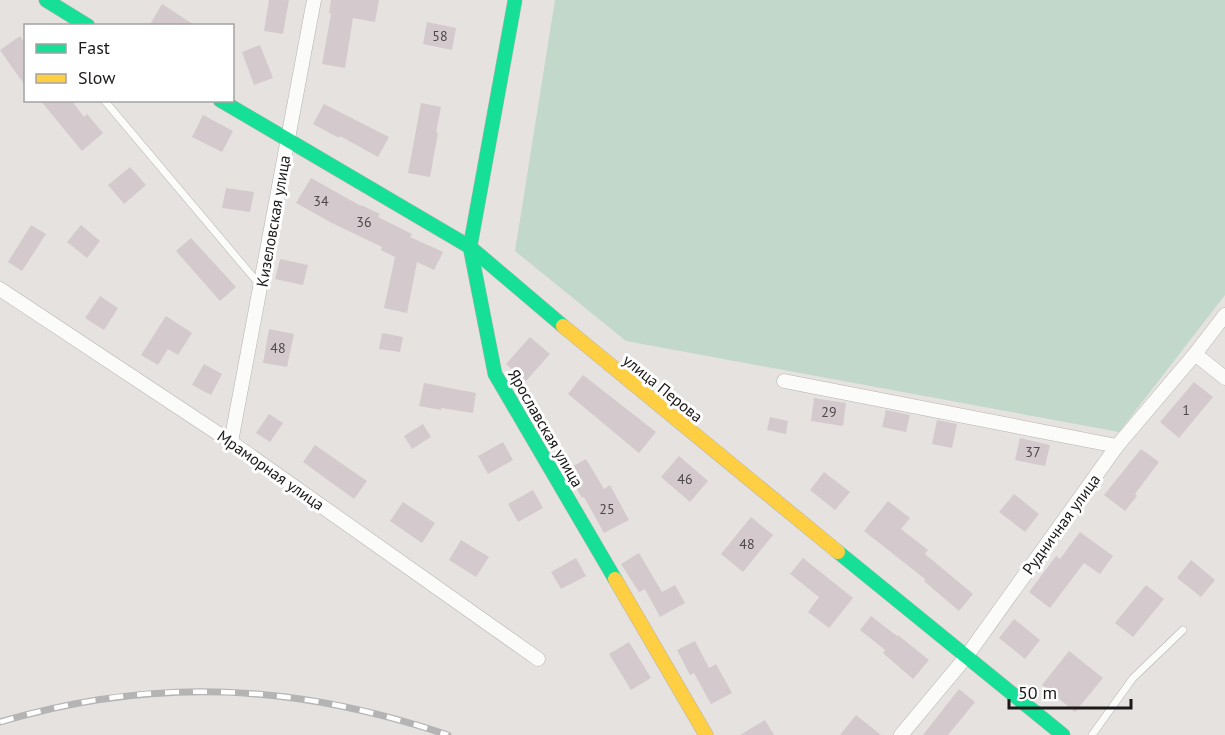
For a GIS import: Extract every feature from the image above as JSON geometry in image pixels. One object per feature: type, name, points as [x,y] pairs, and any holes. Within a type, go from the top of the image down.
[{"type":"main road","points":[[46,0],[64,15],[84,24]]},
{"type":"main road","name":"Ярославская улица","points":[[515,0],[470,247],[495,374],[706,735]]},
{"type":"main road","name":"улица Перова","points":[[223,102],[470,247],[622,376],[1063,735]]},
{"type":"street","name":"Кизеловская улица","points":[[231,442],[314,0]]},
{"type":"street","name":"Мраморная улица","points":[[0,289],[231,442],[538,659]]},
{"type":"street","name":"Рудничная улица","points":[[901,735],[966,657],[1117,446],[1225,315]]},
{"type":"street","points":[[1195,354],[1225,378]]},
{"type":"street","points":[[784,381],[1117,446]]},
{"type":"lane","points":[[106,102],[261,286]]},
{"type":"lane","points":[[1092,735],[1133,678],[1183,630]]},
{"type":"green space","points":[[555,0],[1225,0],[1225,295],[1119,432],[626,341],[515,251]]},
{"type":"building","points":[[269,0],[289,0],[283,34],[264,31]]},
{"type":"building","points":[[331,0],[379,0],[375,22],[353,18],[345,68],[322,64],[331,14],[329,13]]},
{"type":"building","points":[[162,4],[193,24],[150,24]]},
{"type":"building","points":[[427,22],[456,28],[452,50],[423,44]]},
{"type":"building","points":[[20,36],[24,41],[24,84],[0,50]]},
{"type":"building","points":[[260,45],[273,78],[254,85],[242,52]]},
{"type":"building","points":[[42,102],[73,102],[84,117],[87,114],[103,133],[82,151]]},
{"type":"building","points":[[421,103],[441,107],[430,177],[408,173]]},
{"type":"building","points":[[324,104],[389,137],[378,157],[313,124]]},
{"type":"building","points":[[203,115],[233,131],[222,152],[192,137]]},
{"type":"building","points":[[130,167],[146,185],[124,204],[108,185]]},
{"type":"building","points":[[311,178],[380,214],[378,217],[412,234],[410,237],[443,252],[434,270],[417,262],[407,313],[384,308],[395,257],[381,250],[382,247],[296,203]]},
{"type":"building","points":[[226,188],[254,192],[250,212],[222,208]]},
{"type":"building","points":[[31,225],[46,234],[22,271],[8,262]]},
{"type":"building","points":[[81,225],[100,241],[87,258],[67,242]]},
{"type":"building","points":[[191,238],[236,287],[220,301],[176,251]]},
{"type":"building","points":[[280,259],[308,265],[303,285],[275,279]]},
{"type":"building","points":[[100,296],[118,308],[104,330],[85,318]]},
{"type":"building","points":[[166,316],[192,333],[178,355],[168,349],[158,365],[141,355]]},
{"type":"building","points":[[269,329],[294,334],[287,367],[263,363]]},
{"type":"building","points":[[382,333],[403,337],[400,352],[379,349]]},
{"type":"building","points":[[530,337],[550,354],[526,381],[506,364]]},
{"type":"building","points":[[204,364],[222,374],[211,395],[192,385]]},
{"type":"building","points":[[583,375],[656,432],[639,453],[568,394]]},
{"type":"building","points":[[1194,382],[1213,397],[1179,438],[1160,422]]},
{"type":"building","points":[[424,383],[476,393],[473,413],[419,406]]},
{"type":"building","points":[[814,398],[846,403],[843,426],[811,421]]},
{"type":"building","points":[[886,410],[910,415],[906,432],[882,427]]},
{"type":"building","points":[[269,414],[283,423],[270,442],[256,433]]},
{"type":"building","points":[[770,417],[788,421],[786,434],[767,430]]},
{"type":"building","points":[[937,420],[957,424],[952,448],[932,444]]},
{"type":"building","points":[[423,424],[431,437],[412,449],[404,436]]},
{"type":"building","points":[[1020,438],[1050,445],[1045,466],[1015,460]]},
{"type":"building","points":[[503,442],[513,460],[488,474],[478,456]]},
{"type":"building","points":[[315,445],[367,481],[354,499],[303,462]]},
{"type":"building","points":[[1141,449],[1159,462],[1125,511],[1104,495]]},
{"type":"building","points":[[679,456],[708,481],[690,502],[661,477]]},
{"type":"building","points":[[586,459],[604,489],[610,485],[629,520],[604,533],[566,470]]},
{"type":"building","points":[[824,472],[850,492],[835,510],[810,490]]},
{"type":"building","points":[[533,490],[543,508],[518,522],[508,504]]},
{"type":"building","points":[[1014,494],[1039,514],[1025,532],[999,512]]},
{"type":"building","points":[[888,501],[910,518],[901,529],[928,550],[925,554],[973,594],[959,611],[924,581],[925,579],[864,531]]},
{"type":"building","points":[[403,502],[435,523],[422,543],[390,521]]},
{"type":"building","points":[[751,517],[773,535],[743,572],[721,554]]},
{"type":"building","points":[[1080,532],[1113,556],[1100,574],[1084,563],[1050,608],[1029,592],[1056,556],[1060,559]]},
{"type":"building","points":[[461,540],[489,557],[476,577],[449,560]]},
{"type":"building","points":[[639,553],[662,592],[675,585],[685,603],[660,617],[645,589],[639,592],[621,564]]},
{"type":"building","points":[[576,558],[586,576],[561,589],[551,572]]},
{"type":"building","points":[[803,558],[853,598],[829,628],[808,612],[819,597],[790,574]]},
{"type":"building","points":[[1191,560],[1215,580],[1201,597],[1177,578]]},
{"type":"building","points":[[1146,585],[1164,599],[1133,637],[1115,623]]},
{"type":"building","points":[[871,616],[929,660],[913,679],[883,653],[885,650],[860,630]]},
{"type":"building","points":[[1014,619],[1040,640],[1025,659],[999,638]]},
{"type":"building","points":[[695,641],[709,668],[716,664],[732,693],[711,704],[694,673],[690,675],[677,650]]},
{"type":"building","points":[[629,642],[651,678],[631,690],[609,654]]},
{"type":"building","points":[[1069,651],[1103,678],[1075,712],[1042,685]]},
{"type":"building","points":[[959,689],[975,702],[948,735],[923,735]]},
{"type":"building","points":[[856,715],[881,735],[840,735]]},
{"type":"building","points":[[765,720],[774,735],[740,735]]},
{"type":"railway","points":[[0,722],[58,707],[114,697],[170,692],[225,692],[280,696],[336,705],[448,735]]},
{"type":"traffic: fast","points":[[46,0],[85,24]]},
{"type":"traffic: fast","points":[[515,0],[470,247],[495,374],[615,579]]},
{"type":"traffic: fast","points":[[223,102],[470,247],[563,326]]},
{"type":"traffic: fast","points":[[838,552],[1063,735]]},
{"type":"traffic: slow","points":[[563,326],[838,552]]},
{"type":"traffic: slow","points":[[615,579],[706,735]]}]
